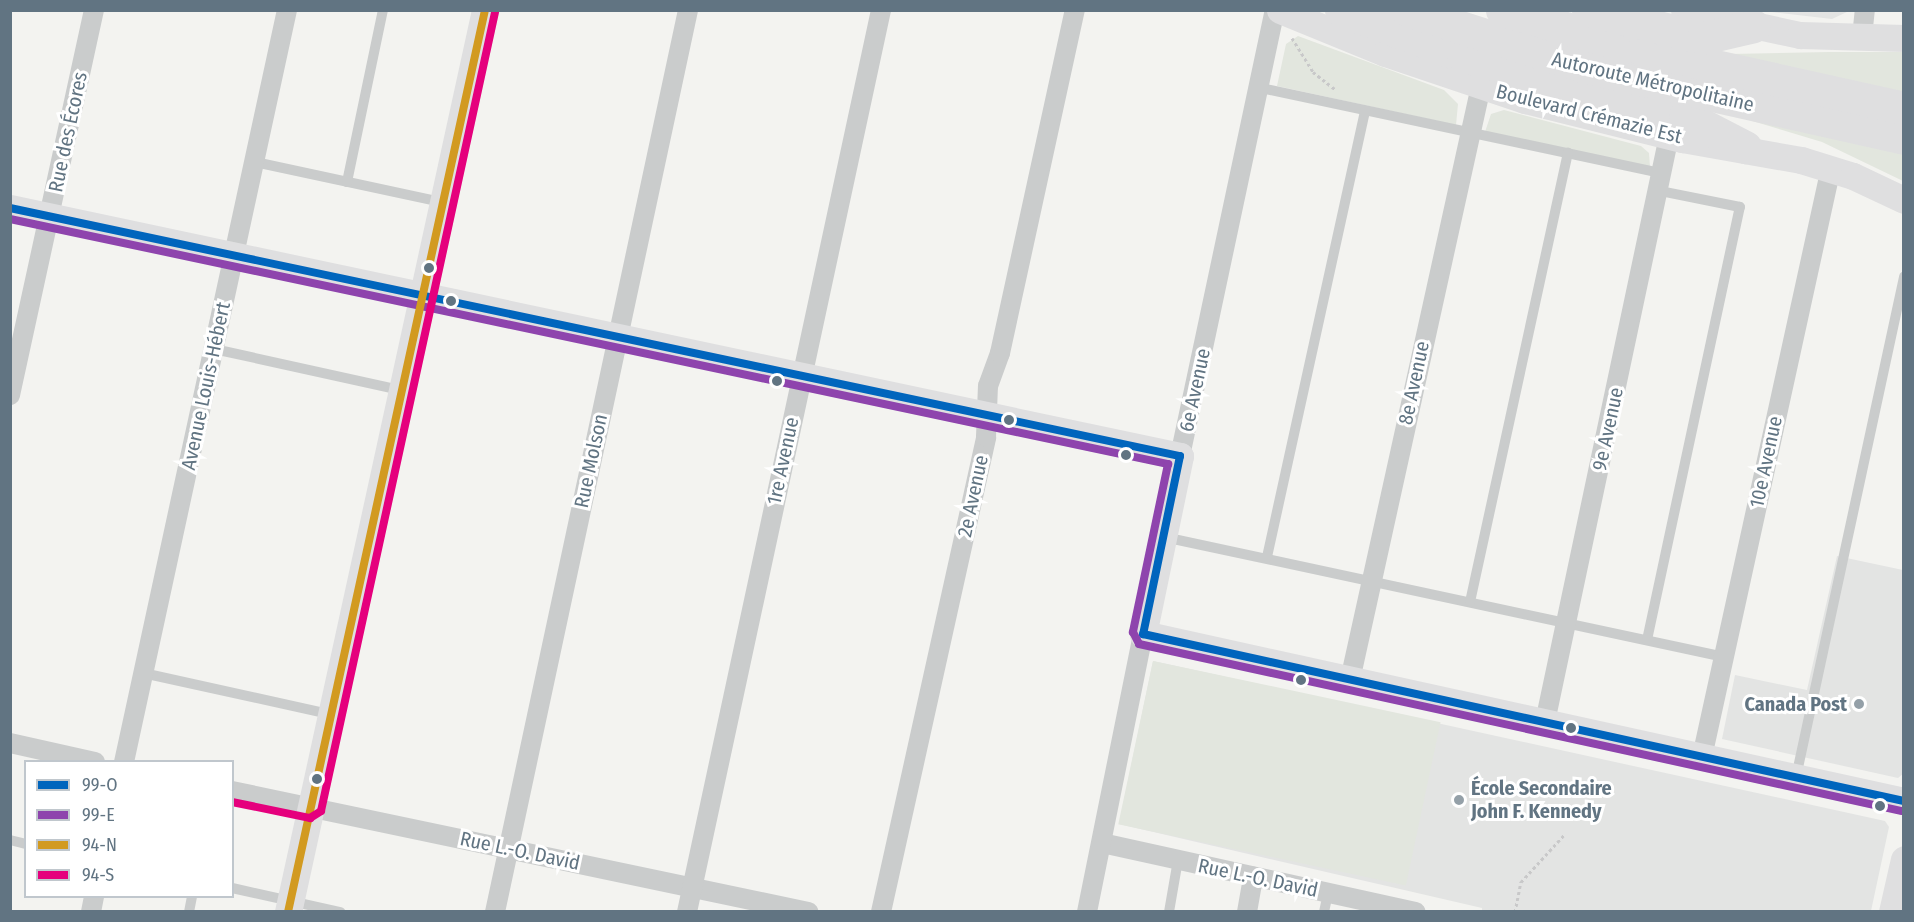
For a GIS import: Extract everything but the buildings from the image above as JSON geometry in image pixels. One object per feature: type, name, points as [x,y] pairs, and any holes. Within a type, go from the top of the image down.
[{"type":"highway","points":[[1341,10],[1463,56],[1685,116],[1745,147]]},
{"type":"highway","name":"Autoroute Métropolitaine","points":[[1407,10],[1582,66],[1904,138]]},
{"type":"highway","name":"Autoroute Métropolitaine","points":[[1502,10],[1643,50],[1904,108]]},
{"type":"highway","points":[[1588,10],[1703,38],[1754,26]]},
{"type":"street","name":"Rue des Écores","points":[[10,394],[94,10]]},
{"type":"street","name":"Avenue Louis-Hébert","points":[[124,760],[287,10]]},
{"type":"street","points":[[289,906],[485,10]]},
{"type":"street","name":"Rue Molson","points":[[495,912],[688,10]]},
{"type":"street","name":"1re Avenue","points":[[687,912],[881,10]]},
{"type":"street","name":"2e Avenue","points":[[881,912],[986,437],[986,413],[1075,10]]},
{"type":"street","name":"6e Avenue","points":[[1087,912],[1180,456],[1261,88],[1275,10]]},
{"type":"street","name":"Boulevard Crémazie Est","points":[[1280,10],[1481,86],[1669,136],[1745,147],[1831,168],[1904,200]]},
{"type":"street","points":[[1862,37],[1865,10]]},
{"type":"street","points":[[1693,12],[1800,35],[1904,38]]},
{"type":"street","name":"8e Avenue","points":[[1350,680],[1481,86]]},
{"type":"street","name":"9e Avenue","points":[[1545,722],[1669,136]]},
{"type":"street","name":"10e Avenue","points":[[1702,757],[1831,168]]},
{"type":"street","points":[[10,208],[422,297],[986,413],[1180,456]]},
{"type":"street","points":[[1143,634],[1904,801]]},
{"type":"street","points":[[10,743],[86,760]]},
{"type":"street","name":"Rue L.-O. David","points":[[234,791],[808,912]]},
{"type":"street","name":"Rue L.-O. David","points":[[1102,843],[1253,877],[1326,902],[1406,911]]},
{"type":"street","points":[[1892,912],[1904,859]]},
{"type":"street","points":[[1246,912],[1253,877]]},
{"type":"lane","points":[[347,182],[384,10]]},
{"type":"lane","points":[[1261,88],[1568,153],[1740,207],[1647,640]]},
{"type":"lane","points":[[1267,557],[1365,111]]},
{"type":"lane","points":[[1470,602],[1568,153]]},
{"type":"lane","points":[[255,162],[442,202]]},
{"type":"lane","points":[[1796,777],[1904,277]]},
{"type":"lane","points":[[214,350],[401,390]]},
{"type":"lane","points":[[1163,537],[1267,557],[1724,657]]},
{"type":"lane","points":[[143,673],[331,714]]},
{"type":"lane","points":[[1169,912],[1178,860]]},
{"type":"lane","points":[[234,889],[289,906],[340,912]]},
{"type":"path","points":[[1291,36],[1313,72],[1342,93]]},
{"type":"path","points":[[1515,912],[1521,882],[1564,835]]},
{"type":"shaded area","points":[[1849,10],[1832,19],[1762,11]]},
{"type":"shaded area","points":[[1298,36],[1444,90],[1458,104],[1456,125],[1277,86],[1286,44]]},
{"type":"shaded area","points":[[1903,52],[1903,92],[1730,54]]},
{"type":"shaded area","points":[[1504,110],[1641,146],[1649,153],[1650,167],[1485,132],[1491,114]]},
{"type":"shaded area","points":[[1739,117],[1903,153],[1903,181],[1822,142]]},
{"type":"shaded area","points":[[1837,556],[1903,570],[1904,773],[1898,778],[1722,739],[1735,675],[1807,690]]},
{"type":"shaded area","name":"École Secondaire John F. Kennedy","points":[[1153,661],[1885,821],[1889,827],[1871,911],[1482,912],[1482,908],[1119,824]]},
{"type":"shaded area","points":[[1153,661],[1441,722],[1406,885],[1118,824]]},
{"type":"transit line","name":"94-N","points":[[288,912],[485,10]]},
{"type":"transit line","name":"94-S","points":[[234,802],[310,818],[321,811],[495,12]]},
{"type":"transit line","name":"99-O","points":[[10,208],[1180,456],[1143,634],[1904,801]]},
{"type":"transit line","name":"99-E","points":[[10,219],[1168,464],[1133,632],[1139,644],[1902,811]]},
{"type":"place","name":"Canada Post","points":[[1859,704]]},
{"type":"place","name":"École Secondaire John F. Kennedy","points":[[1459,800]]}]
